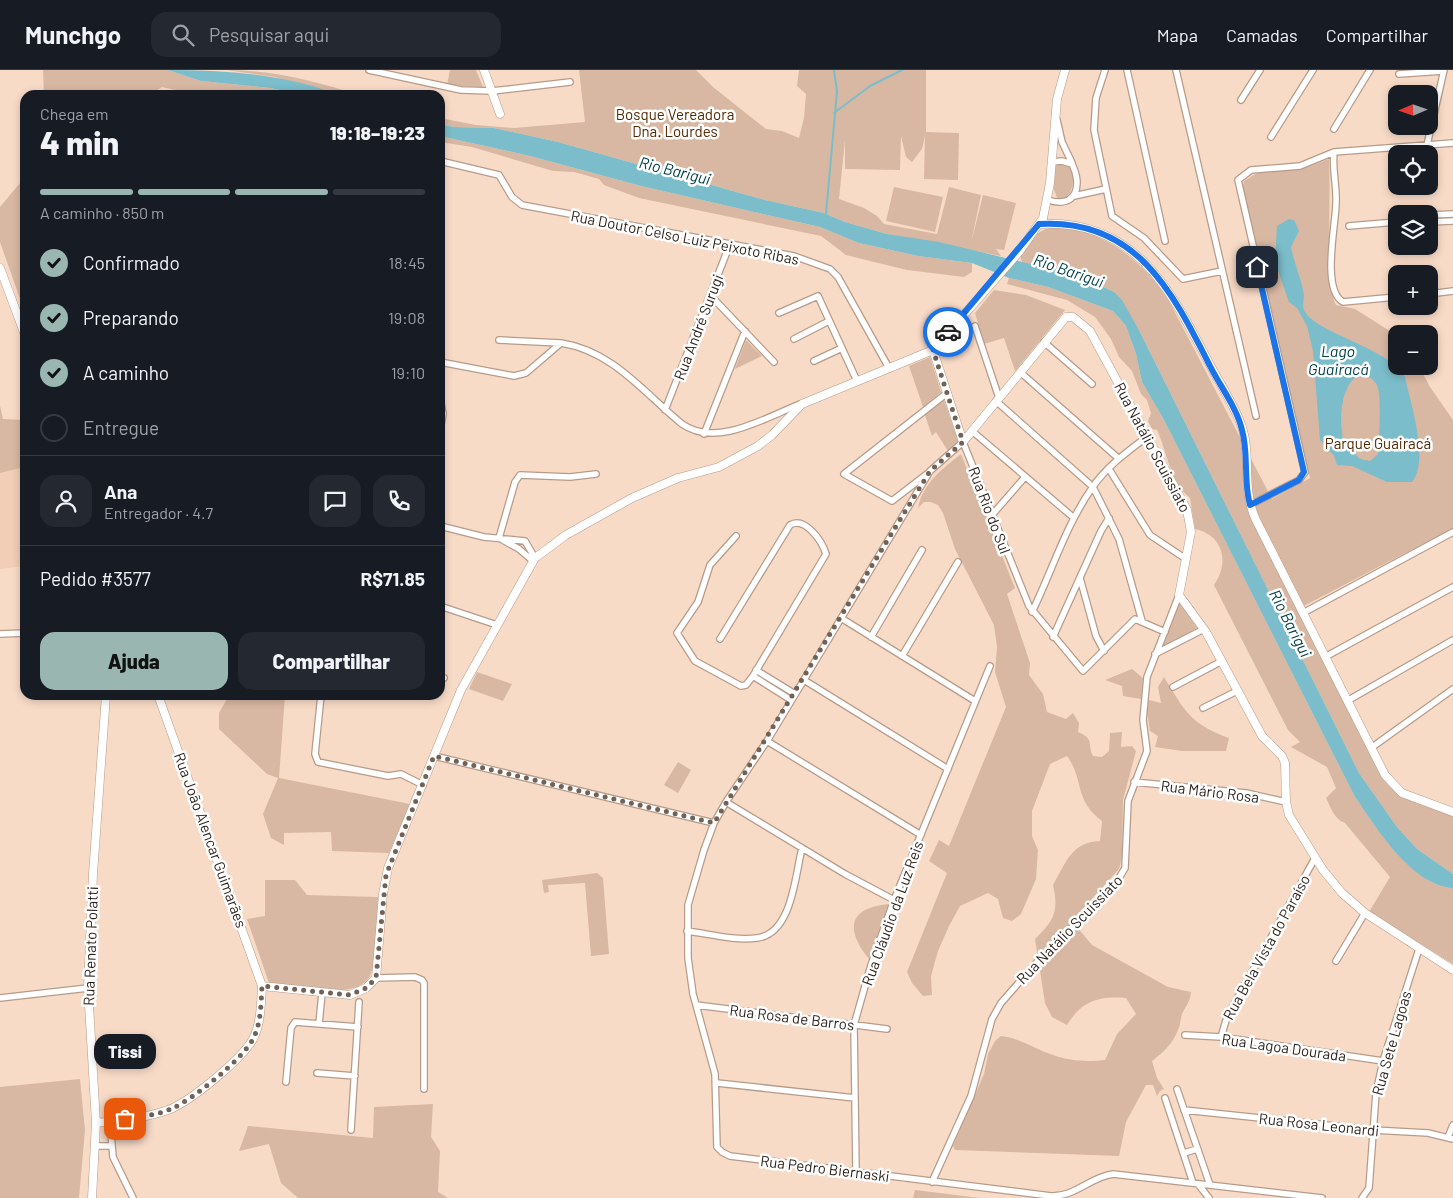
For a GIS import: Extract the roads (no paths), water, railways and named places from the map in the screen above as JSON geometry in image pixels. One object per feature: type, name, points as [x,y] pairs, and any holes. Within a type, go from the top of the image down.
[{"type":"main road","points":[[484,70],[500,114]]},
{"type":"main road","points":[[96,1123],[145,1116],[174,1107],[223,1071],[244,1052],[253,1039],[259,1022],[262,986],[322,993],[354,994],[366,988],[376,978],[386,875],[461,690],[534,560],[566,535],[632,498],[678,478],[719,467],[750,450],[772,435],[802,404],[933,350],[1018,252],[1039,224],[1048,200],[1056,111],[1059,89],[1065,70]]},
{"type":"main road","points":[[1039,224],[1071,224],[1106,236],[1136,256],[1165,284],[1182,311],[1242,428],[1250,505],[1385,775],[1396,789],[1407,796],[1453,812]]},
{"type":"main road","points":[[0,268],[20,322]]},
{"type":"main road","name":"Rua Natálio Scuissiato","points":[[1044,342],[1068,316],[1084,325],[1094,337],[1148,436],[1189,516],[1191,532],[1179,595]]},
{"type":"main road","points":[[963,442],[1044,342]]},
{"type":"main road","name":"Rua Rio do Sul","points":[[933,350],[963,442]]},
{"type":"main road","points":[[1179,595],[1204,629],[1262,736],[1277,749],[1284,759],[1286,802],[1291,819],[1315,858],[1342,893],[1364,913],[1453,970]]},
{"type":"main road","name":"Rua Renato Polatti","points":[[92,1198],[96,1123],[88,988],[93,874],[106,700]]},
{"type":"main road","name":"Rua João Alencar Guimarães","points":[[160,700],[262,986]]},
{"type":"street","points":[[369,70],[461,90],[492,91],[570,82]]},
{"type":"street","points":[[1105,70],[1096,98],[1094,130],[1112,216],[1144,238],[1183,279],[1222,271]]},
{"type":"street","points":[[1127,70],[1166,242]]},
{"type":"street","points":[[1176,70],[1256,416]]},
{"type":"street","points":[[1241,100],[1260,70]]},
{"type":"street","points":[[1271,137],[1313,70]]},
{"type":"street","points":[[1334,129],[1370,70]]},
{"type":"street","points":[[1399,74],[1444,71],[1427,144]]},
{"type":"street","points":[[1056,111],[1062,142],[1072,164],[1076,179],[1074,196]]},
{"type":"street","points":[[1250,505],[1299,480],[1304,472],[1238,186],[1240,177],[1251,170],[1300,166],[1334,152],[1453,142]]},
{"type":"street","points":[[1334,152],[1336,203],[1330,262],[1336,291],[1342,301],[1388,298]]},
{"type":"street","points":[[1052,162],[1062,161],[1072,164]]},
{"type":"street","name":"Rua Doutor Celso Luiz Peixoto Ribas","points":[[445,162],[498,175],[512,197],[522,205],[794,256],[833,271],[888,368]]},
{"type":"street","points":[[1048,200],[1064,203],[1074,196],[1106,189]]},
{"type":"street","points":[[1438,215],[1453,214]]},
{"type":"street","points":[[1438,222],[1453,221]]},
{"type":"street","points":[[1349,226],[1388,223]]},
{"type":"street","name":"Rua André Surugi","points":[[665,410],[730,244]]},
{"type":"street","points":[[1438,293],[1453,292]]},
{"type":"street","points":[[710,295],[774,362]]},
{"type":"street","points":[[779,313],[818,296],[857,381]]},
{"type":"street","points":[[794,339],[829,321]]},
{"type":"street","points":[[975,326],[998,400],[1092,487],[1119,539],[1142,621]]},
{"type":"street","points":[[704,434],[745,331]]},
{"type":"street","points":[[499,340],[562,343],[583,348],[606,359],[687,428],[704,434],[728,431],[802,404]]},
{"type":"street","points":[[1044,342],[1092,384]]},
{"type":"street","points":[[445,363],[466,368],[480,368],[491,373],[508,376],[520,375],[562,343]]},
{"type":"street","points":[[814,361],[842,348]]},
{"type":"street","points":[[1020,372],[1118,458]]},
{"type":"street","points":[[947,393],[844,474],[892,501],[963,442]]},
{"type":"street","points":[[972,431],[1074,518]]},
{"type":"street","points":[[1032,612],[1074,518],[1092,487],[1118,458],[1148,436]]},
{"type":"street","name":"Rua Rio do Sul","points":[[963,442],[1021,590],[1032,612],[1083,672],[1104,651]]},
{"type":"street","points":[[1109,469],[1150,535],[1186,558]]},
{"type":"street","points":[[855,1098],[717,1083],[696,1005],[690,972],[688,932],[690,895],[714,823],[767,741],[930,471]]},
{"type":"street","points":[[499,538],[515,482],[520,475],[570,477],[596,474]]},
{"type":"street","points":[[992,515],[1025,477]]},
{"type":"street","points":[[1053,637],[1109,518]]},
{"type":"street","points":[[720,639],[788,527],[797,522],[804,524],[826,551],[825,557],[746,686],[741,686],[698,663],[677,633],[698,602],[710,565],[736,536]]},
{"type":"street","points":[[445,527],[484,536],[525,540],[534,560]]},
{"type":"street","points":[[1303,613],[1453,532]]},
{"type":"street","points":[[499,538],[514,545],[534,560]]},
{"type":"street","points":[[871,637],[922,550]]},
{"type":"street","points":[[902,656],[958,562]]},
{"type":"street","points":[[1080,578],[1096,636],[1104,651],[1133,620],[1142,621],[1164,632]]},
{"type":"street","points":[[1325,657],[1453,587]]},
{"type":"street","name":"Rua Natálio Scuissiato","points":[[932,1182],[970,1096],[992,1019],[1000,1003],[1037,962],[1115,885],[1123,874],[1128,854],[1128,801],[1147,751],[1144,698],[1147,677],[1179,595]]},
{"type":"street","points":[[445,608],[497,625]]},
{"type":"street","points":[[841,618],[975,701]]},
{"type":"street","points":[[1155,654],[1204,629]]},
{"type":"street","points":[[0,634],[20,633]]},
{"type":"street","points":[[1348,701],[1453,640]]},
{"type":"street","points":[[1173,687],[1222,661]]},
{"type":"street","name":"Rua Cláudio da Luz Reis","points":[[856,1172],[854,1025],[871,965],[894,900],[990,666]]},
{"type":"street","points":[[754,673],[793,697]]},
{"type":"street","points":[[804,680],[948,769]]},
{"type":"street","points":[[1371,748],[1453,689]]},
{"type":"street","points":[[1203,708],[1237,691]]},
{"type":"street","points":[[320,700],[315,754],[318,762],[388,776],[401,774],[423,785]]},
{"type":"street","points":[[767,741],[921,835]]},
{"type":"street","points":[[434,756],[714,823]]},
{"type":"street","name":"Rua Mário Rosa","points":[[1134,782],[1246,793],[1286,802]]},
{"type":"street","points":[[726,802],[856,880],[894,900]]},
{"type":"street","points":[[688,932],[750,939],[767,936],[773,932],[786,914],[802,848]]},
{"type":"street","name":"Rua Bela Vista do Paraíso","points":[[1221,1037],[1227,1017],[1315,858]]},
{"type":"street","points":[[1336,960],[1364,913]]},
{"type":"street","name":"Rua Sete Lagoas","points":[[1363,1198],[1368,1192],[1370,1182],[1374,1104],[1383,1061],[1418,948]]},
{"type":"street","points":[[376,978],[415,977],[424,983],[424,1089]]},
{"type":"street","points":[[0,998],[88,988]]},
{"type":"street","points":[[319,1024],[322,993]]},
{"type":"street","points":[[351,1130],[359,1002]]},
{"type":"street","name":"Rua Rosa de Barros","points":[[696,1005],[887,1029]]},
{"type":"street","points":[[286,1082],[293,1025],[299,1022],[358,1026]]},
{"type":"street","name":"Rua Lagoa Dourada","points":[[1185,1035],[1221,1037],[1383,1061]]},
{"type":"street","points":[[317,1073],[355,1076]]},
{"type":"street","name":"Rua Pedro Biernaski","points":[[717,1083],[716,1142],[719,1150],[730,1156],[1058,1196],[1070,1193],[1102,1177],[1113,1174],[1322,1198]]},
{"type":"street","points":[[1177,1089],[1210,1185]]},
{"type":"street","points":[[1165,1098],[1196,1183],[1209,1198]]},
{"type":"street","name":"Rua Rosa Leonardi","points":[[1184,1110],[1373,1130],[1418,1132],[1450,1138]]},
{"type":"street","points":[[110,1122],[111,1146],[118,1169],[133,1198]]},
{"type":"street","points":[[1450,1138],[1453,1125]]},
{"type":"street","points":[[96,1146],[111,1146]]},
{"type":"street","points":[[1184,1153],[1197,1149]]},
{"type":"water","points":[[168,70],[233,72],[297,82],[324,90],[279,90],[201,81]]},
{"type":"water","points":[[445,125],[494,128],[558,142],[765,200],[824,213],[845,222],[887,234],[939,242],[1056,270],[1091,281],[1114,292],[1122,300],[1140,332],[1359,773],[1397,827],[1417,849],[1453,874],[1453,889],[1438,885],[1425,878],[1402,859],[1371,821],[1355,797],[1164,420],[1142,382],[1136,354],[1126,326],[1113,311],[1048,287],[1009,278],[972,263],[918,256],[859,243],[820,227],[641,186],[530,156],[445,137]]},
{"type":"water","name":"Lago Guairacá","points":[[1289,219],[1294,220],[1299,231],[1291,247],[1304,295],[1304,310],[1322,326],[1388,360],[1388,375],[1403,375],[1405,377],[1419,446],[1417,472],[1412,482],[1387,482],[1352,466],[1337,465],[1334,456],[1320,440],[1313,351],[1307,326],[1297,308],[1289,302],[1275,262],[1277,226]],"holes":[[[1361,374],[1376,383],[1379,391],[1380,418],[1378,454],[1370,461],[1360,458],[1346,448],[1341,427],[1342,406],[1348,386]]]},
{"type":"waterway","points":[[826,214],[837,91],[834,70]]},
{"type":"waterway","points":[[834,113],[870,86],[902,70]]},
{"type":"place","name":"Tissi","points":[[125,1119]]},
{"type":"park label","name":"Bosque Vereadora Dna. Lourdes","points":[[675,122]]},
{"type":"park label","name":"Parque Guairacá","points":[[1378,443]]},
{"type":"water label","name":"Rio Barigui","points":[[675,170]]},
{"type":"water label","name":"Rio Barigui","points":[[1069,270]]},
{"type":"water label","name":"Rio Barigui","points":[[1291,623]]}]
